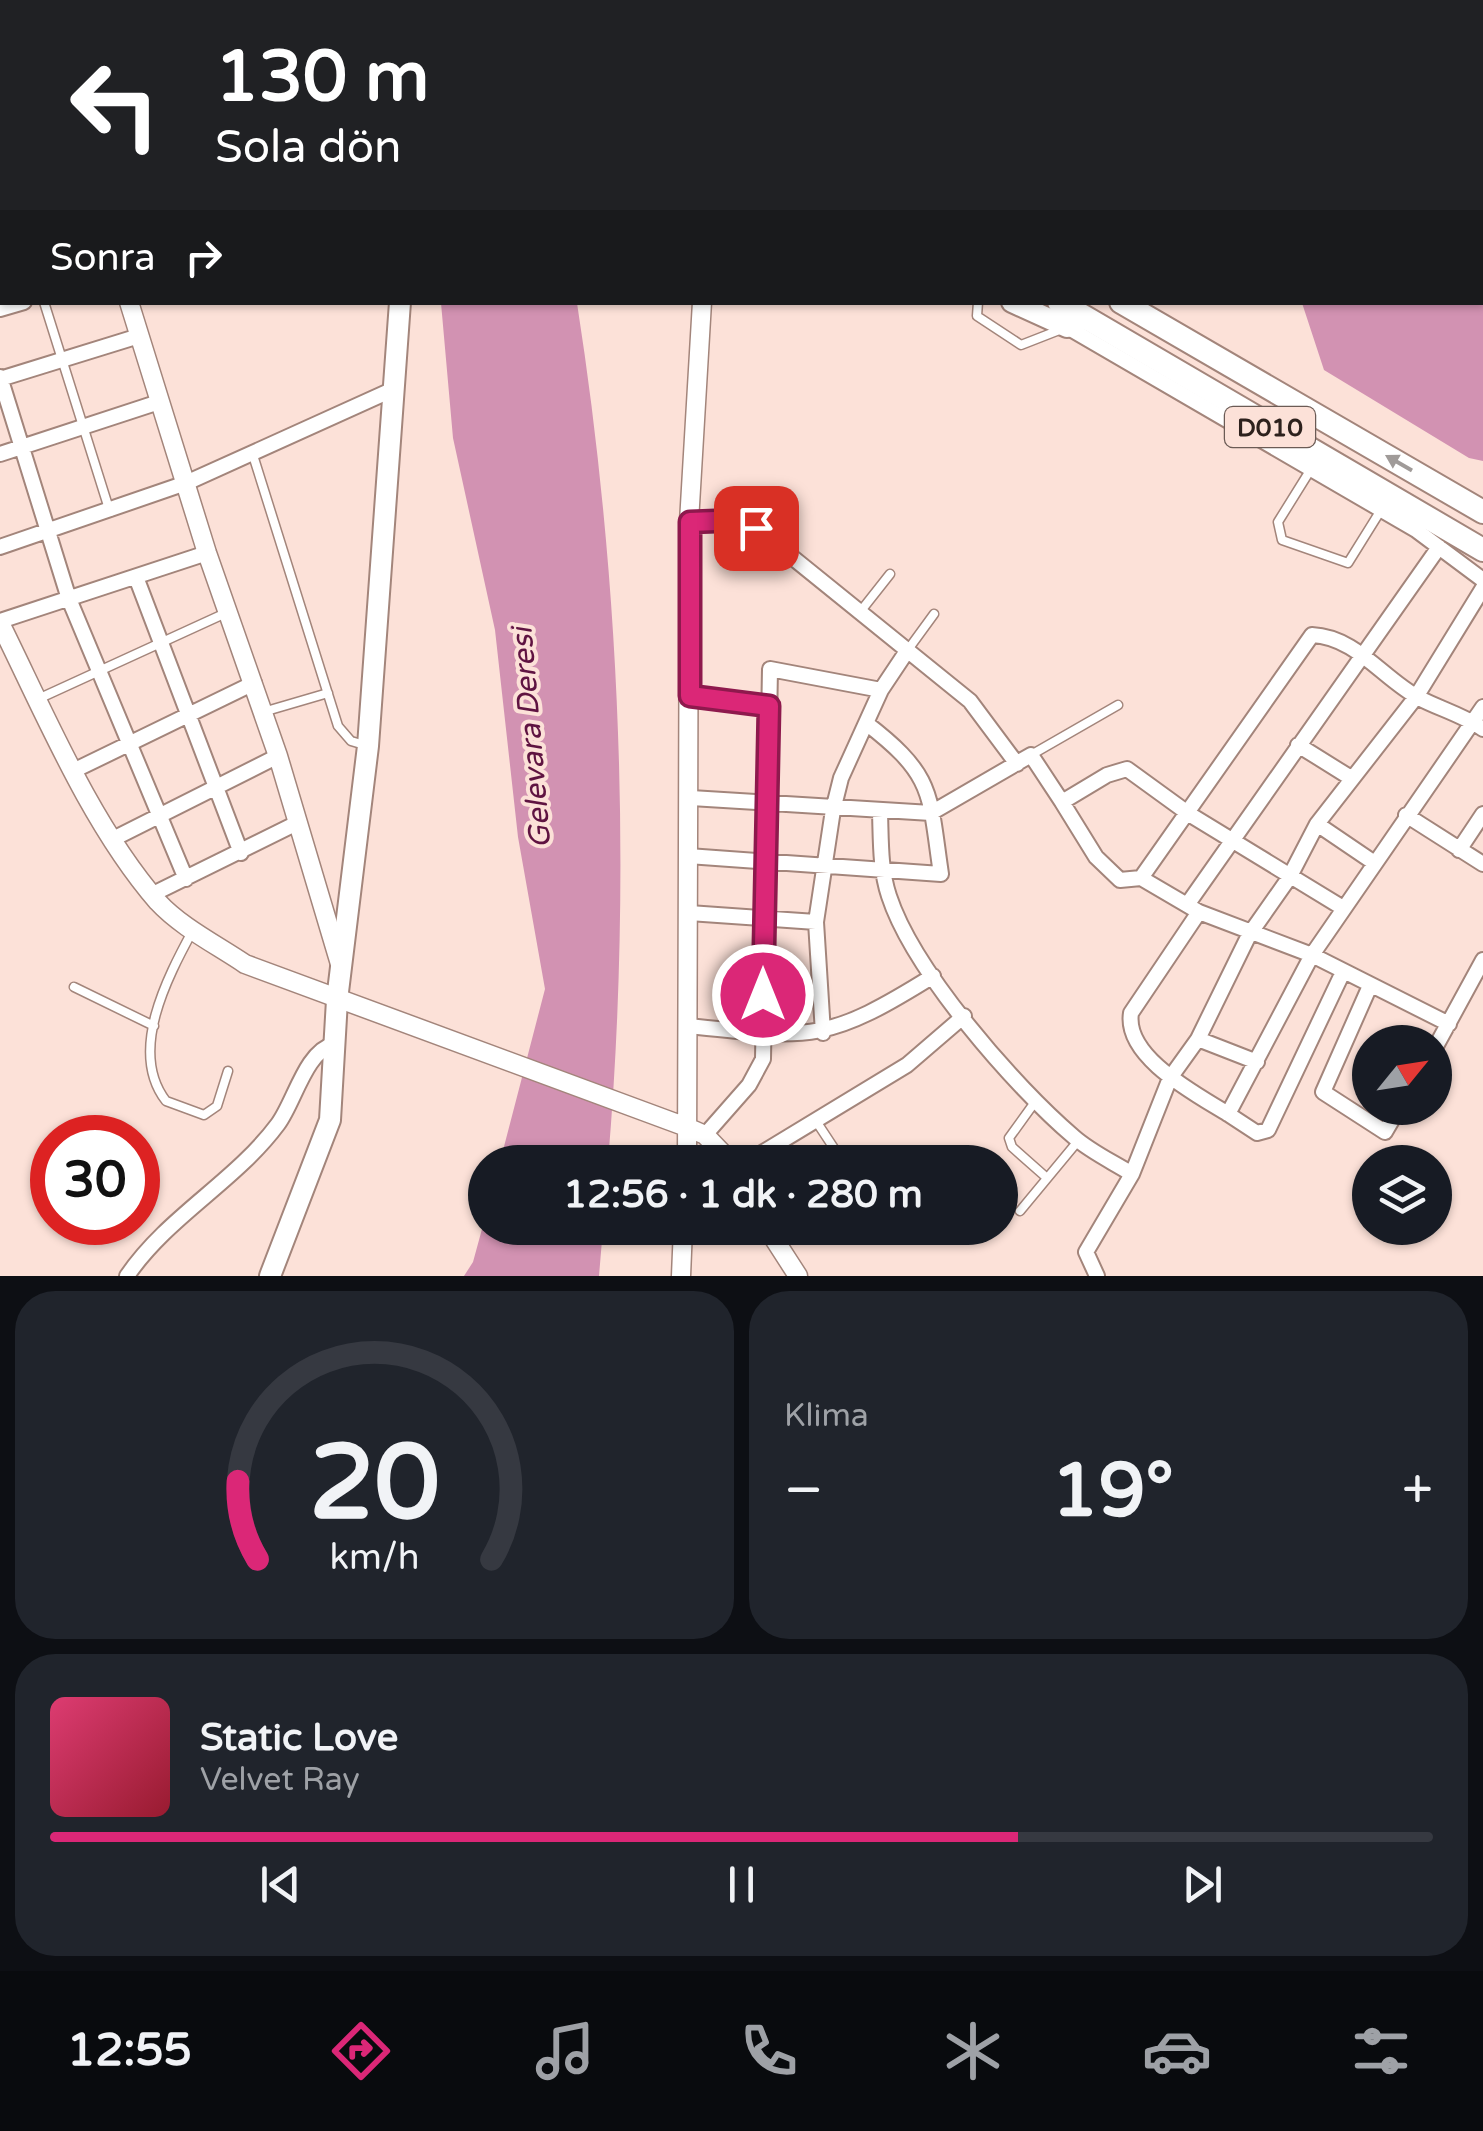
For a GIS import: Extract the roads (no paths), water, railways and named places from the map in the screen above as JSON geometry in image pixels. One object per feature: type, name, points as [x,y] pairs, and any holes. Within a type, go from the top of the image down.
[{"type":"highway","name":"D010","points":[[1062,305],[1077,322],[1419,524],[1483,550]]},
{"type":"highway","name":"D010","points":[[1126,305],[1483,512]]},
{"type":"main road","points":[[270,1276],[330,1120],[334,1044],[342,1002],[342,969],[368,746],[400,305]]},
{"type":"main road","points":[[1022,305],[1077,322]]},
{"type":"street","points":[[131,305],[206,553],[278,756],[342,969]]},
{"type":"street","points":[[693,1145],[697,1132],[689,1026],[690,522],[702,305]]},
{"type":"street","points":[[1077,322],[1311,469],[1381,510],[1419,524],[1439,547],[1483,580]]},
{"type":"street","points":[[140,336],[0,378],[68,600],[186,879]]},
{"type":"street","points":[[0,546],[46,534],[186,483],[394,389]]},
{"type":"street","points":[[0,454],[159,402]]},
{"type":"street","points":[[690,522],[742,520],[756,528],[970,700],[1017,764]]},
{"type":"street","points":[[1343,972],[1268,1130],[1256,1133],[1170,1078],[1136,1042],[1129,1026],[1131,1013],[1232,842],[1439,547]]},
{"type":"street","points":[[206,553],[0,622],[73,771],[153,894],[193,930],[245,964],[669,1120],[697,1132],[712,1145]]},
{"type":"street","points":[[136,577],[241,854]]},
{"type":"street","points":[[1097,1276],[1086,1252],[1132,1174],[1170,1078],[1198,1039],[1249,935],[1288,878],[1317,824],[1416,696],[1483,588]]},
{"type":"street","points":[[1141,878],[1189,814],[1297,650],[1312,635],[1327,636],[1365,656],[1416,696],[1477,725]]},
{"type":"street","points":[[824,1033],[816,922],[834,810],[841,778],[881,690],[907,651]]},
{"type":"street","points":[[697,1132],[759,1070],[764,1034],[770,669],[881,690]]},
{"type":"street","points":[[73,771],[254,683]]},
{"type":"street","points":[[1228,1114],[1312,955],[1406,815],[1477,725],[1483,707]]},
{"type":"street","points":[[688,856],[940,874],[931,798],[914,764],[866,723]]},
{"type":"street","points":[[1298,745],[1351,778]]},
{"type":"street","points":[[691,798],[834,810],[932,813],[1031,755],[1096,857],[1120,880],[1141,878],[1193,909],[1249,935],[1312,955],[1369,988],[1449,1024],[1483,960]]},
{"type":"street","points":[[115,838],[278,756]]},
{"type":"street","points":[[1062,802],[1107,775],[1127,769],[1232,842],[1343,908]]},
{"type":"street","points":[[880,812],[882,870],[900,926],[933,976],[1035,1102],[1078,1140],[1132,1174]]},
{"type":"street","points":[[1460,850],[1483,814]]},
{"type":"street","points":[[1406,815],[1483,864]]},
{"type":"street","points":[[153,894],[297,824]]},
{"type":"street","points":[[1317,824],[1373,862]]},
{"type":"street","points":[[689,913],[763,915],[816,922]]},
{"type":"street","points":[[689,1026],[764,1034],[824,1033],[890,1004],[933,976]]},
{"type":"street","points":[[1353,1025],[1369,988]]},
{"type":"street","points":[[776,1145],[908,1065],[964,1016]]},
{"type":"street","points":[[1352,1026],[1323,1092],[1352,1111]]},
{"type":"street","points":[[1198,1039],[1257,1062]]},
{"type":"street","points":[[127,1276],[160,1235],[235,1173],[279,1123],[318,1053],[334,1044]]},
{"type":"street","points":[[680,1276],[682,1245]]},
{"type":"street","points":[[779,1245],[791,1272]]},
{"type":"lane","points":[[45,305],[110,512]]},
{"type":"lane","points":[[978,305],[977,316],[1021,345],[1077,322]]},
{"type":"lane","points":[[252,452],[342,732],[355,744],[368,746]]},
{"type":"lane","points":[[1311,469],[1278,522],[1282,540],[1348,563],[1381,510]]},
{"type":"lane","points":[[860,612],[890,574]]},
{"type":"lane","points":[[38,699],[228,612]]},
{"type":"lane","points":[[907,651],[934,614]]},
{"type":"lane","points":[[263,712],[328,693]]},
{"type":"lane","points":[[690,696],[769,706]]},
{"type":"lane","points":[[1031,755],[1118,705]]},
{"type":"lane","points":[[193,930],[175,962],[154,1026],[150,1072],[166,1101],[198,1114],[210,1113],[218,1106],[228,1071]]},
{"type":"lane","points":[[74,987],[154,1026]]},
{"type":"lane","points":[[1035,1102],[1009,1138],[1012,1147],[1047,1178]]},
{"type":"lane","points":[[816,1121],[831,1145]]},
{"type":"lane","points":[[1020,1211],[1078,1140]]},
{"type":"water","name":"Gelevara Deresi","points":[[441,305],[577,305],[604,516],[618,732],[619,948],[609,1145],[504,1145],[545,989],[518,837],[495,630],[453,438]]},
{"type":"water","points":[[1303,305],[1483,305],[1483,461],[1469,458],[1324,370]]},
{"type":"water","points":[[478,1245],[602,1245],[599,1276],[464,1276]]}]
